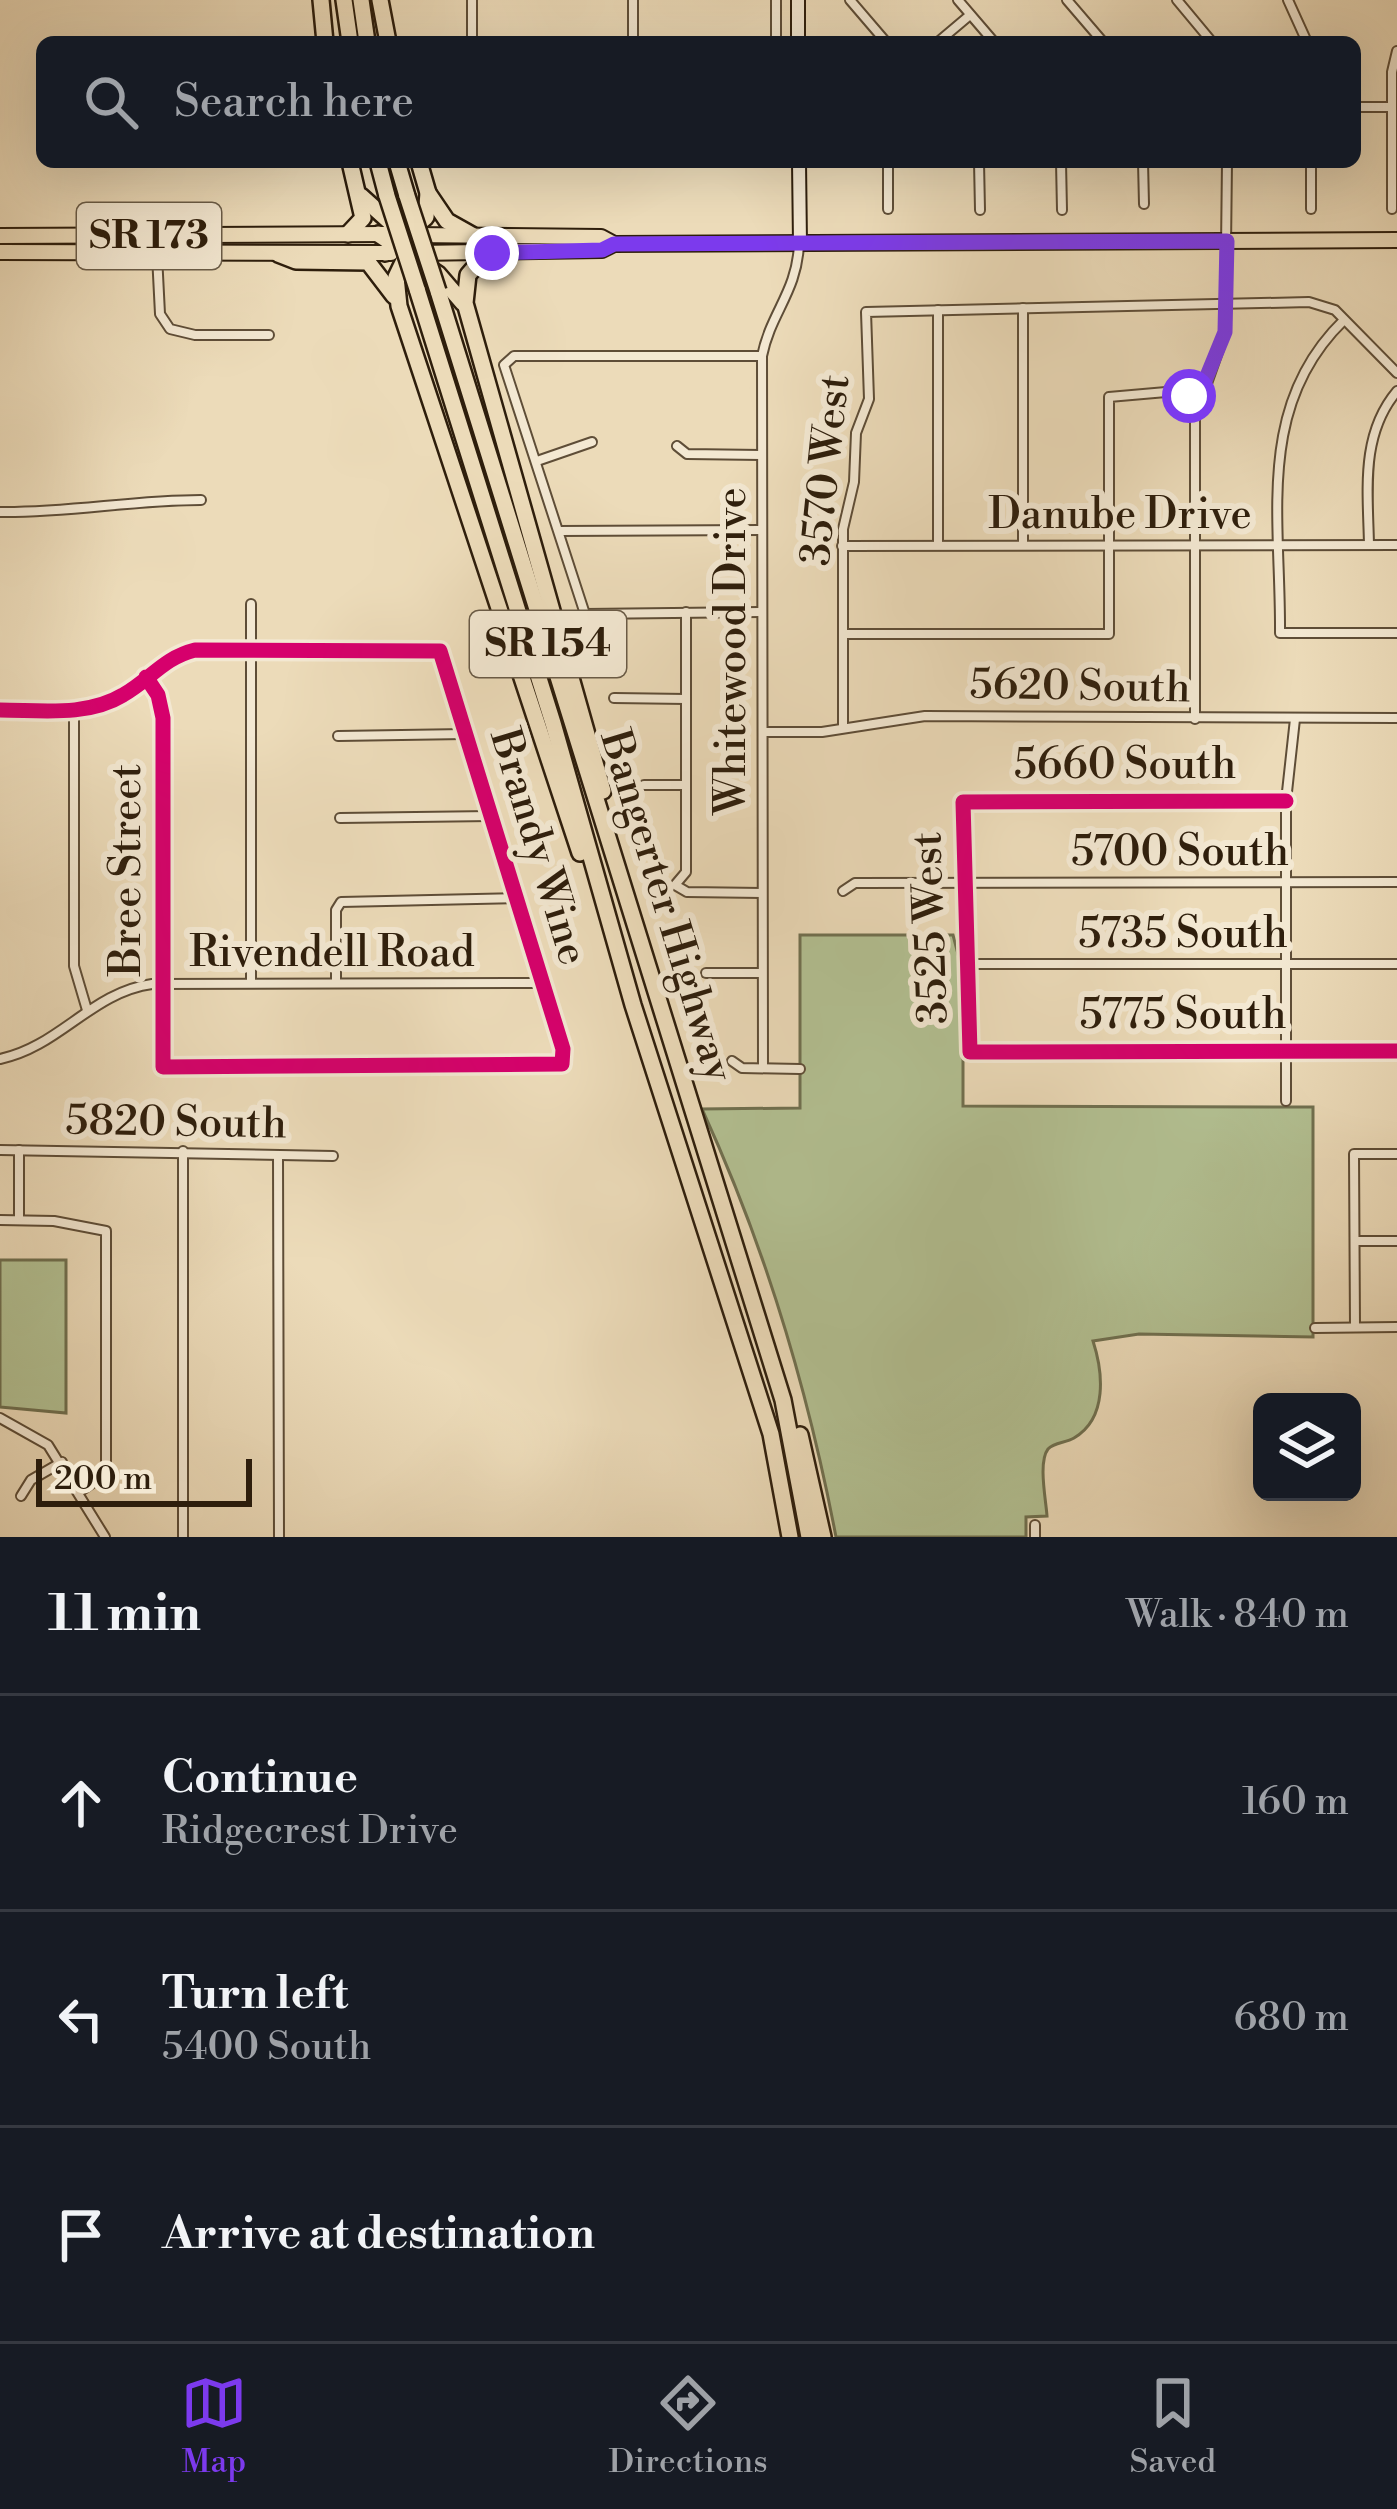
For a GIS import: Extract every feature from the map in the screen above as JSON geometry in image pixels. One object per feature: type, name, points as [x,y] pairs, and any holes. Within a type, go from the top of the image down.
[{"type":"highway","points":[[321,0],[325,36]]},
{"type":"highway","points":[[344,0],[349,36]]},
{"type":"highway","points":[[361,0],[366,36]]},
{"type":"highway","points":[[380,0],[387,36]]},
{"type":"highway","points":[[348,234],[362,221],[361,196],[352,168]]},
{"type":"highway","name":"Bangerter Highway","points":[[380,168],[553,722],[633,1005],[770,1434],[787,1537]]},
{"type":"highway","name":"Bangerter Highway","points":[[399,168],[653,998],[782,1400],[809,1537]]},
{"type":"highway","points":[[421,168],[428,193],[450,224],[472,235]]},
{"type":"highway","points":[[428,193],[426,217],[408,245],[395,284],[399,306],[633,1005]]},
{"type":"highway","points":[[361,196],[438,274],[466,310]]},
{"type":"highway","points":[[378,234],[408,245]]},
{"type":"highway","points":[[487,253],[466,281],[466,310],[568,659],[653,998]]},
{"type":"highway","points":[[278,254],[296,261],[373,264],[399,306]]},
{"type":"highway","points":[[782,1400],[802,1441],[823,1537]]},
{"type":"main road","name":"SR 173","points":[[0,236],[378,234]]},
{"type":"main road","points":[[158,255],[180,246],[241,243],[258,235]]},
{"type":"main road","name":"SR 173","points":[[0,252],[278,254],[408,245],[472,235],[601,237],[614,244]]},
{"type":"main road","points":[[71,254],[155,244],[174,236]]},
{"type":"main road","name":"SR 173","points":[[408,245],[487,253],[602,250],[614,244],[1397,240]]},
{"type":"street","points":[[472,0],[472,36]]},
{"type":"street","points":[[633,0],[633,36]]},
{"type":"street","points":[[776,0],[776,36]]},
{"type":"street","points":[[798,0],[798,36]]},
{"type":"street","points":[[850,0],[881,36]]},
{"type":"street","points":[[958,0],[989,36]]},
{"type":"street","points":[[1067,0],[1098,36]]},
{"type":"street","points":[[1178,0],[1207,36]]},
{"type":"street","points":[[1288,0],[1304,36]]},
{"type":"street","points":[[945,36],[970,15]]},
{"type":"street","points":[[1393,209],[1397,51]]},
{"type":"street","points":[[1361,107],[1392,107]]},
{"type":"street","points":[[799,168],[800,243]]},
{"type":"street","points":[[888,168],[888,209]]},
{"type":"street","points":[[979,168],[980,210]]},
{"type":"street","points":[[1061,168],[1062,210]]},
{"type":"street","points":[[1144,168],[1144,204]]},
{"type":"street","points":[[1195,718],[1198,398],[1219,354],[1227,302],[1227,168]]},
{"type":"street","points":[[1311,168],[1311,208]]},
{"type":"street","name":"Whitewood Drive","points":[[763,1068],[762,356],[767,334],[798,278],[800,243]]},
{"type":"street","points":[[158,255],[160,314],[170,329],[195,335],[268,335]]},
{"type":"street","points":[[938,544],[938,310],[1321,303],[1397,373]]},
{"type":"street","points":[[1023,308],[1023,545]]},
{"type":"street","name":"3570 West","points":[[843,728],[842,546],[856,433],[869,399],[866,312],[938,310]]},
{"type":"street","points":[[1344,320],[1305,364],[1282,424],[1280,633],[1397,633]]},
{"type":"street","points":[[762,356],[514,356],[505,371],[585,614],[762,612]]},
{"type":"street","points":[[1369,545],[1369,452],[1381,412],[1397,391]]},
{"type":"street","points":[[844,634],[1109,634],[1109,397],[1166,392],[1198,398]]},
{"type":"street","points":[[537,461],[592,442]]},
{"type":"street","points":[[677,446],[687,454],[761,455]]},
{"type":"street","points":[[0,512],[66,513],[140,500],[201,500]]},
{"type":"street","points":[[559,531],[762,530]]},
{"type":"street","name":"Danube Drive","points":[[842,546],[1397,545]]},
{"type":"street","points":[[251,604],[251,983]]},
{"type":"street","points":[[686,612],[686,872],[675,884],[687,892],[762,892]]},
{"type":"street","points":[[0,710],[74,710],[118,698],[183,653],[250,649]]},
{"type":"street","name":"Brandy Wine","points":[[250,649],[440,651],[563,1049],[562,1064]]},
{"type":"street","name":"Bree Street","points":[[146,677],[158,695],[163,718],[163,1067],[562,1064]]},
{"type":"street","points":[[614,698],[686,700]]},
{"type":"street","points":[[74,710],[74,966],[87,1010]]},
{"type":"street","name":"5620 South","points":[[763,732],[843,728],[925,716],[1397,718]]},
{"type":"street","points":[[1286,1101],[1286,801],[1295,719]]},
{"type":"street","points":[[338,736],[465,734]]},
{"type":"street","points":[[644,785],[686,785]]},
{"type":"street","name":"5660 South","points":[[963,802],[1286,801]]},
{"type":"street","name":"3525 West","points":[[963,802],[970,1052]]},
{"type":"street","points":[[340,818],[491,816]]},
{"type":"street","name":"5700 South","points":[[843,891],[855,883],[1397,882]]},
{"type":"street","points":[[336,983],[335,914],[341,902],[516,898]]},
{"type":"street","name":"5735 South","points":[[970,964],[1397,964]]},
{"type":"street","points":[[706,973],[762,973]]},
{"type":"street","name":"Rivendell Road","points":[[0,1059],[45,1043],[87,1010],[124,990],[163,983],[542,983]]},
{"type":"street","name":"5775 South","points":[[970,1052],[1397,1051]]},
{"type":"street","points":[[732,1061],[742,1068],[800,1069]]},
{"type":"street","name":"5820 South","points":[[0,1150],[333,1156]]},
{"type":"street","points":[[19,1150],[19,1220]]},
{"type":"street","points":[[183,1151],[183,1537]]},
{"type":"street","points":[[1355,1327],[1354,1154],[1397,1154]]},
{"type":"street","points":[[278,1156],[279,1537]]},
{"type":"street","points":[[0,1220],[106,1231],[106,1463],[97,1480],[80,1492]]},
{"type":"street","points":[[1355,1241],[1397,1241]]},
{"type":"street","points":[[1315,1328],[1397,1327]]},
{"type":"street","points":[[0,1418],[37,1433],[62,1462],[105,1537]]},
{"type":"street","points":[[21,1496],[32,1480],[62,1462]]},
{"type":"street","points":[[1035,1526],[1035,1537]]},
{"type":"green space","points":[[800,935],[953,935],[963,973],[963,1106],[1313,1107],[1313,1337],[1139,1334],[1093,1341],[1099,1366],[1098,1407],[1085,1429],[1048,1449],[1043,1472],[1047,1516],[1026,1517],[1026,1537],[836,1537],[782,1319],[746,1213],[702,1109],[800,1108]]},
{"type":"green space","points":[[0,1260],[66,1260],[66,1413],[0,1407]]},
{"type":"cycle path","points":[[0,710],[94,707],[123,695],[133,689],[141,683],[149,676],[174,658],[195,650],[440,651],[563,1049],[562,1064],[163,1067],[163,718],[158,695],[146,677]]},
{"type":"cycle path","points":[[1286,801],[963,802],[970,1052],[1397,1051]]},
{"type":"route","points":[[492,253],[602,250],[614,244],[1227,241],[1225,332],[1198,398],[1189,396]]}]
